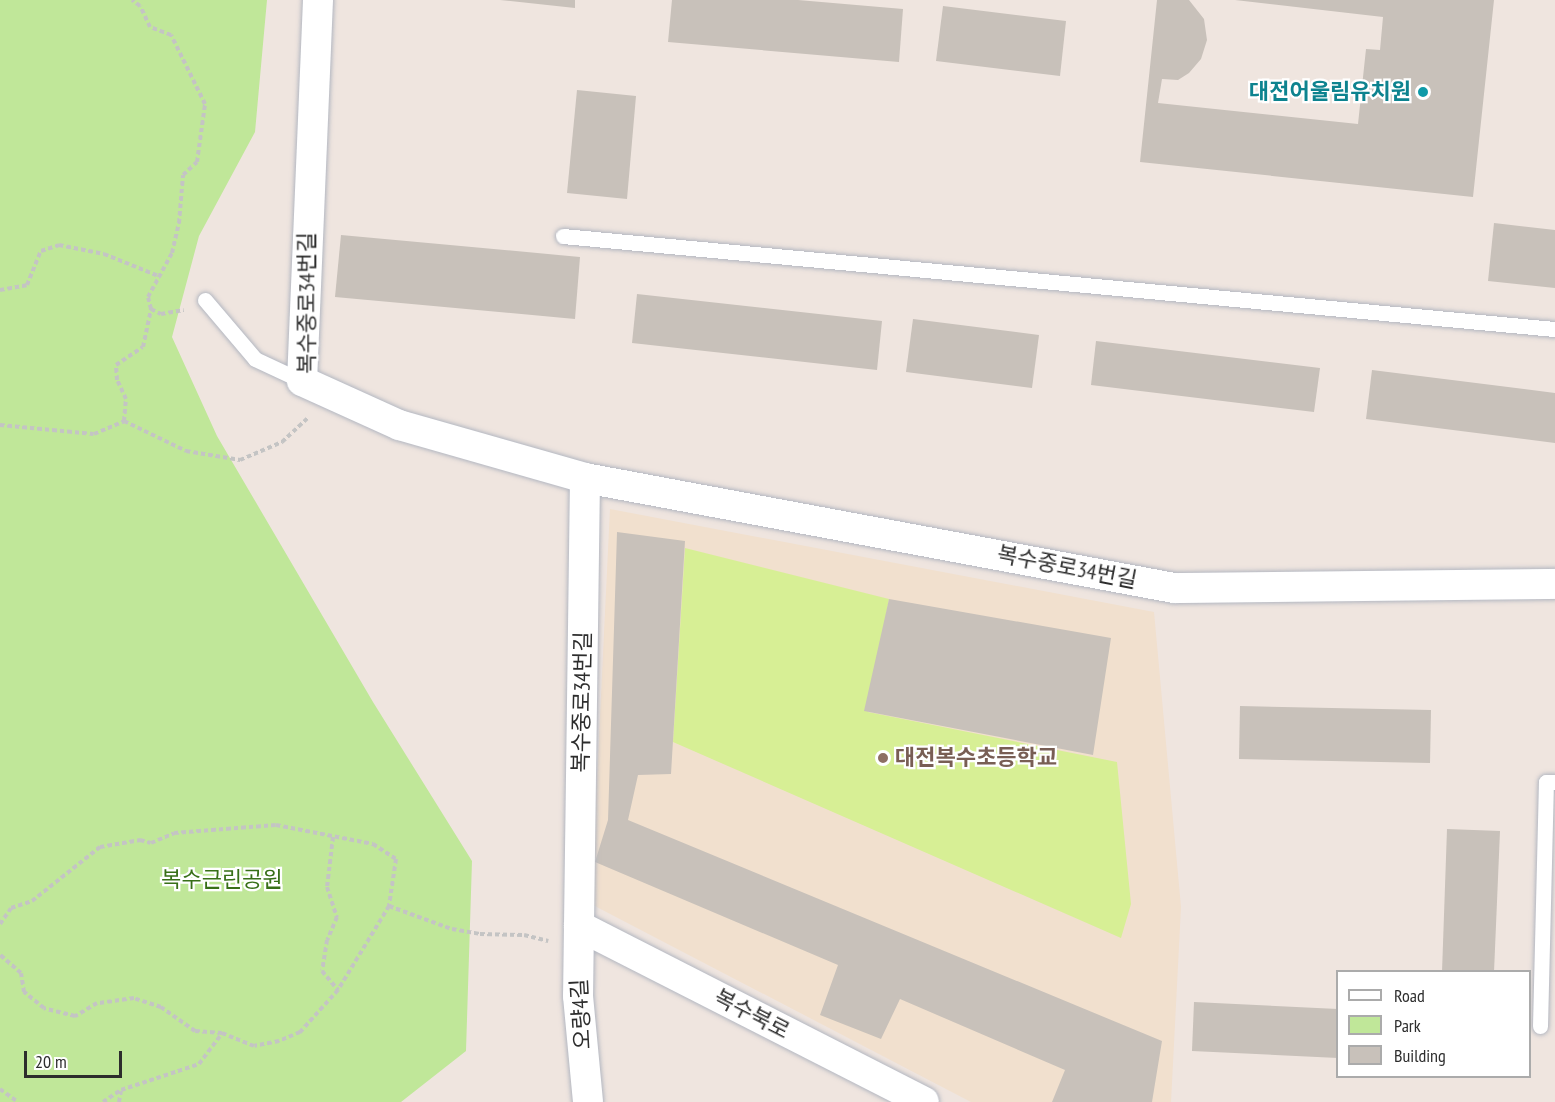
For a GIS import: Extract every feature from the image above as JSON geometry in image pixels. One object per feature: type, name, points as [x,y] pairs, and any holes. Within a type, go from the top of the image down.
[{"type":"street","name":"복수중로34번길","points":[[318,0],[313,386],[399,425],[585,478],[1174,588],[1555,584]]},
{"type":"street","name":"복수중로34번길","points":[[579,938],[585,478]]},
{"type":"street","name":"오량4길","points":[[579,938],[578,996],[588,1102]]},
{"type":"street","name":"복수북로","points":[[579,938],[924,1102]]},
{"type":"lane","points":[[563,236],[1555,329]]},
{"type":"lane","points":[[205,300],[255,359],[313,386]]},
{"type":"lane","points":[[1540,1026],[1545,782],[1555,782]]},
{"type":"path","points":[[124,421],[126,399],[117,380],[116,365],[143,347],[150,309],[148,297],[161,277],[179,223],[183,175],[197,162],[205,104],[171,35],[150,27],[140,6],[132,0]]},
{"type":"path","points":[[0,290],[27,285],[41,251],[59,245],[104,254],[161,277]]},
{"type":"path","points":[[150,309],[161,314],[200,311],[205,300]]},
{"type":"path","points":[[0,425],[94,434],[124,421],[186,451],[240,460],[282,442],[310,416],[313,386]]},
{"type":"path","points":[[0,924],[11,908],[32,901],[100,847],[140,840],[151,843],[174,833],[276,825],[373,844],[396,859],[389,906],[338,990],[300,1032],[279,1041],[254,1046],[222,1033],[195,1031],[161,1007],[134,998],[97,1003],[75,1016],[44,1008],[24,992],[21,973],[0,955]]},
{"type":"path","points":[[333,837],[327,887],[337,916],[327,940],[322,971],[338,990]]},
{"type":"path","points":[[389,906],[452,929],[480,934],[579,938]]},
{"type":"path","points":[[103,1102],[121,1090],[198,1064],[222,1033]]},
{"type":"path","points":[[0,1089],[18,1102]]},
{"type":"path","points":[[119,1102],[121,1090]]},
{"type":"shaded area","name":"대전복수초등학교","points":[[610,509],[1154,612],[1181,907],[1171,1102],[971,1102],[591,904]]},
{"type":"green space","name":"복수근린공원","points":[[0,0],[267,0],[255,132],[199,236],[172,337],[217,436],[373,702],[472,861],[466,1051],[401,1102],[0,1102]]},
{"type":"green space","points":[[685,548],[889,599],[868,712],[1117,762],[1131,904],[1121,938],[673,742]]},
{"type":"building","points":[[500,0],[575,0],[575,8]]},
{"type":"building","points":[[672,0],[798,0],[903,9],[899,62],[668,42]]},
{"type":"building","name":"대전어울림유치원","points":[[1157,0],[1189,0],[1204,19],[1207,40],[1201,59],[1189,73],[1178,80],[1162,79],[1158,103],[1358,124],[1366,49],[1380,50],[1383,17],[1235,0],[1494,0],[1473,197],[1140,162]]},
{"type":"building","points":[[943,6],[1066,21],[1060,76],[936,61]]},
{"type":"building","points":[[577,90],[636,96],[627,199],[567,193]]},
{"type":"building","points":[[1494,223],[1555,230],[1555,288],[1488,281]]},
{"type":"building","points":[[341,235],[580,257],[575,319],[335,297]]},
{"type":"building","points":[[637,294],[882,321],[877,370],[632,343]]},
{"type":"building","points":[[913,319],[1039,335],[1032,388],[906,372]]},
{"type":"building","points":[[1096,341],[1320,368],[1314,412],[1091,385]]},
{"type":"building","points":[[1372,370],[1555,393],[1555,443],[1366,419]]},
{"type":"building","points":[[617,532],[685,541],[671,774],[638,775],[628,820],[1162,1041],[1152,1102],[1052,1102],[1065,1070],[900,999],[881,1039],[820,1015],[838,965],[595,862],[608,820]]},
{"type":"building","points":[[889,599],[1111,638],[1093,755],[864,711]]},
{"type":"building","points":[[1240,706],[1431,710],[1430,763],[1239,759]]},
{"type":"building","points":[[1447,829],[1500,831],[1494,970],[1442,970]]},
{"type":"building","points":[[1194,1002],[1336,1009],[1336,1058],[1192,1051]]},
{"type":"place","name":"대전어울림유치원","points":[[1423,92]]},
{"type":"place","name":"대전복수초등학교","points":[[883,758]]}]
